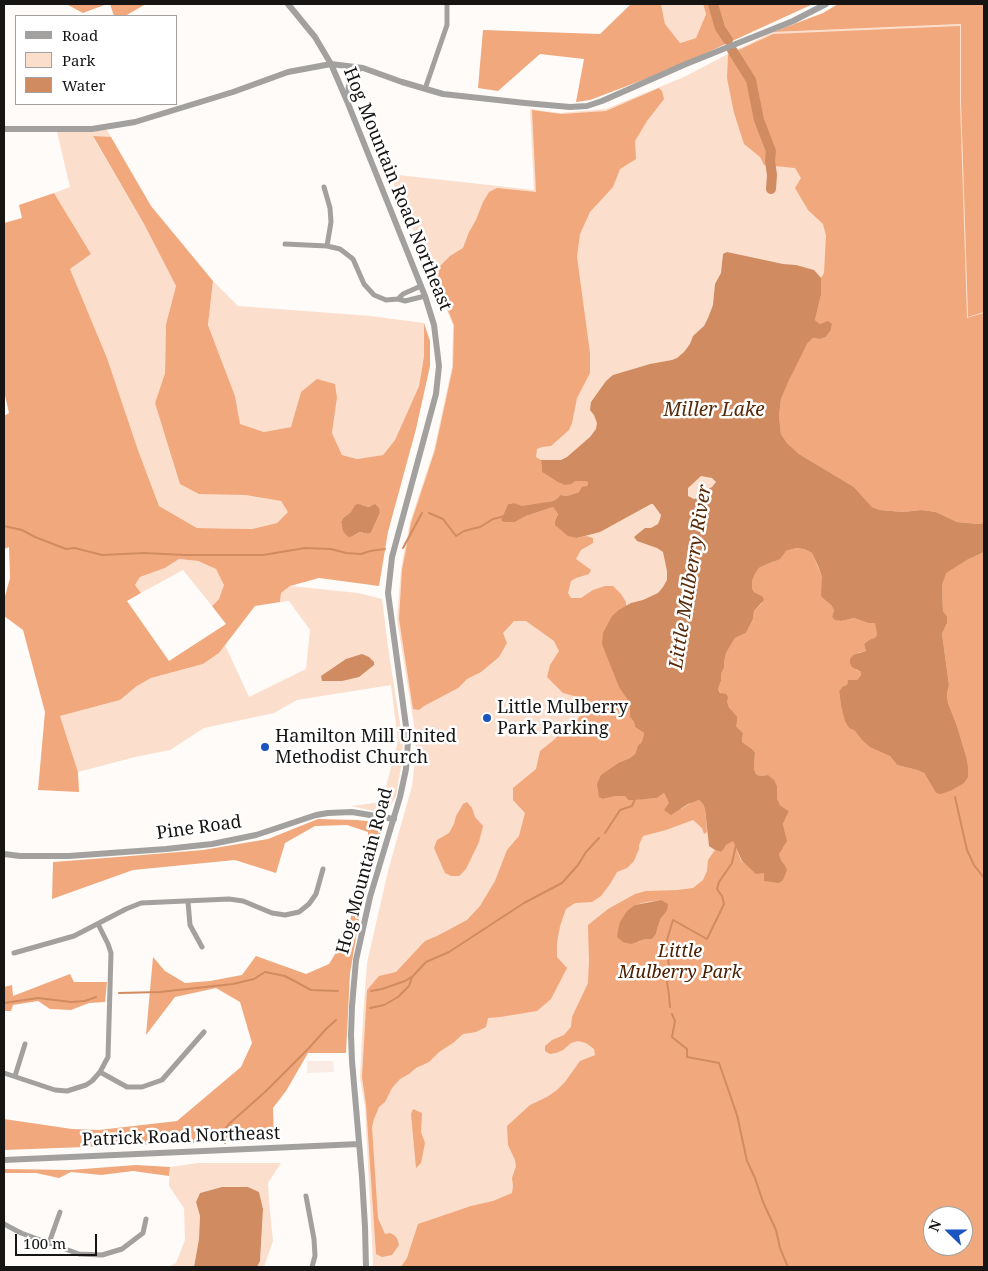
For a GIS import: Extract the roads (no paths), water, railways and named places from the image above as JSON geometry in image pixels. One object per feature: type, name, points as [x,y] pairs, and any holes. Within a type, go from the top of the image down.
[{"type":"street","name":"Hog Mountain Road Northeast","points":[[288,4],[316,37],[331,64],[425,296],[434,325],[439,366],[436,394],[396,543]]},
{"type":"street","points":[[425,89],[446,25],[447,4]]},
{"type":"street","points":[[4,129],[92,129],[134,122],[233,92],[288,72],[331,64],[363,68],[443,94],[570,107],[587,106],[793,21],[826,4]]},
{"type":"street","points":[[347,101],[350,79],[363,68]]},
{"type":"street","points":[[324,187],[330,208],[327,246]]},
{"type":"street","points":[[285,244],[327,246],[340,249],[354,259],[364,284],[374,295],[386,300],[398,299],[405,301],[425,296]]},
{"type":"street","points":[[398,299],[403,294],[421,286]]},
{"type":"street","name":"Hog Mountain Road","points":[[366,1267],[365,1227],[351,1034],[352,1006],[355,969],[370,897],[394,819],[406,769],[408,741],[388,593],[392,557],[396,543]]},
{"type":"street","name":"Pine Road","points":[[4,854],[20,856],[69,856],[212,844],[256,835],[316,815],[328,813],[352,812],[394,819]]},
{"type":"street","points":[[14,953],[74,936],[126,908],[141,904],[229,899],[243,901],[272,914],[285,916],[299,912],[309,904],[316,894],[323,868]]},
{"type":"street","points":[[188,902],[190,924],[202,947]]},
{"type":"street","points":[[4,1073],[55,1090],[67,1091],[86,1085],[100,1072],[108,1057],[111,953],[98,924]]},
{"type":"street","points":[[100,1072],[127,1087],[142,1087],[162,1080],[204,1032]]},
{"type":"street","points":[[15,1076],[25,1044]]},
{"type":"street","name":"Patrick Road Northeast","points":[[4,1160],[359,1144]]},
{"type":"street","points":[[306,1196],[314,1239],[315,1256],[312,1267]]},
{"type":"street","points":[[48,1243],[60,1212]]},
{"type":"street","points":[[4,1224],[21,1233],[79,1254],[102,1255],[122,1249],[142,1233],[146,1219]]},
{"type":"water","points":[[771,169],[774,172],[774,181],[771,189],[769,189],[767,187],[769,179],[767,172]]},
{"type":"water","name":"Miller Lake","points":[[727,252],[796,265],[814,270],[821,278],[821,295],[815,320],[820,324],[828,321],[832,324],[831,330],[826,337],[820,339],[813,338],[807,344],[781,399],[779,416],[781,434],[787,443],[799,454],[854,487],[872,507],[880,510],[903,512],[921,510],[936,512],[957,522],[984,523],[984,552],[946,573],[942,585],[943,611],[947,616],[947,623],[942,634],[949,685],[948,703],[966,756],[968,777],[964,783],[941,794],[936,793],[924,773],[897,765],[890,756],[870,747],[855,731],[849,728],[845,721],[839,691],[843,686],[847,685],[848,680],[857,680],[861,675],[861,672],[852,667],[850,659],[853,655],[866,651],[864,644],[876,637],[875,623],[868,623],[854,618],[841,621],[835,620],[832,617],[834,610],[821,596],[822,577],[818,566],[812,553],[804,549],[796,548],[786,551],[780,559],[759,568],[755,574],[752,588],[764,600],[754,611],[753,619],[746,633],[735,638],[726,653],[718,689],[720,693],[726,694],[728,697],[729,707],[737,717],[736,726],[743,733],[742,742],[755,752],[754,769],[756,774],[760,776],[768,775],[774,780],[777,786],[777,798],[780,805],[789,811],[783,824],[787,841],[779,854],[787,870],[783,880],[779,883],[764,881],[764,873],[756,874],[742,861],[733,841],[726,845],[721,852],[709,846],[705,809],[699,800],[688,804],[671,815],[664,810],[669,803],[664,793],[657,798],[635,800],[628,800],[625,796],[603,799],[599,797],[597,784],[601,775],[635,754],[644,733],[635,727],[630,717],[630,703],[619,687],[602,644],[603,633],[612,616],[631,603],[658,593],[667,580],[663,552],[637,541],[634,537],[645,528],[651,528],[658,524],[661,515],[653,504],[600,532],[577,538],[568,536],[555,525],[558,514],[553,507],[526,516],[515,522],[504,522],[501,520],[508,504],[514,503],[522,506],[553,501],[560,495],[567,496],[579,492],[582,487],[587,486],[588,482],[582,481],[575,481],[565,485],[556,481],[542,472],[541,460],[561,460],[590,437],[596,429],[597,423],[590,410],[591,402],[606,381],[613,375],[650,364],[672,360],[684,352],[693,336],[704,326],[708,318],[713,305],[715,284],[721,273],[723,254]],"holes":[[[701,476],[712,478],[716,482],[701,497],[694,499],[688,496],[688,488]]]},
{"type":"water","points":[[358,504],[369,507],[375,504],[379,508],[380,513],[371,533],[360,532],[349,537],[343,531],[341,522]]},
{"type":"water","points":[[362,654],[369,657],[374,662],[374,665],[359,677],[342,681],[322,681],[321,676],[346,659]]},
{"type":"water","points":[[661,900],[668,904],[667,911],[661,918],[656,934],[652,939],[631,944],[623,942],[617,937],[620,922],[627,911],[635,905]]},
{"type":"water","points":[[222,1187],[248,1187],[259,1192],[263,1209],[260,1261],[257,1267],[194,1267],[199,1239],[200,1216],[196,1202],[200,1193]]},
{"type":"waterway","name":"Little Mulberry River","points":[[713,4],[720,28],[728,40]]},
{"type":"waterway","name":"Little Mulberry River","points":[[732,50],[751,80],[759,120],[771,151],[771,189]]},
{"type":"waterway","points":[[403,548],[422,513]]},
{"type":"waterway","points":[[429,513],[443,519],[456,536],[464,531],[480,527],[493,519],[505,516]]},
{"type":"waterway","points":[[4,526],[22,530],[66,549],[75,548],[102,555],[144,553],[263,555],[305,548],[331,549],[361,554],[385,549]]},
{"type":"waterway","points":[[955,797],[967,850],[974,865],[984,878]]},
{"type":"waterway","points":[[605,833],[620,810],[632,806],[635,799]]},
{"type":"waterway","points":[[371,991],[405,981],[413,976],[426,962],[449,952],[524,903],[562,883],[599,838]]},
{"type":"waterway","name":"Little Mulberry River","points":[[670,1007],[667,982],[669,966],[667,940],[673,920],[707,939],[724,904],[722,896],[717,889],[719,882],[732,863],[736,845]]},
{"type":"waterway","points":[[119,993],[160,992],[233,984],[254,979],[265,972],[285,976],[311,990],[338,991]]},
{"type":"waterway","points":[[370,1008],[384,1005],[398,997],[409,986],[412,977]]},
{"type":"waterway","points":[[4,1003],[38,998],[71,1002],[85,1001],[96,997]]},
{"type":"waterway","name":"Little Mulberry River","points":[[672,1014],[675,1021],[672,1037],[687,1049],[687,1057],[719,1063],[737,1115],[747,1161],[776,1230],[780,1248],[788,1267]]},
{"type":"waterway","points":[[225,1143],[223,1136],[225,1129],[230,1123],[265,1092],[336,1020]]},
{"type":"place","name":"Little Mulberry Park Parking","points":[[487,718]]},
{"type":"place","name":"Hamilton Mill United Methodist Church","points":[[265,747]]},
{"type":"park label","name":"Little Mulberry Park","points":[[680,962]]}]
